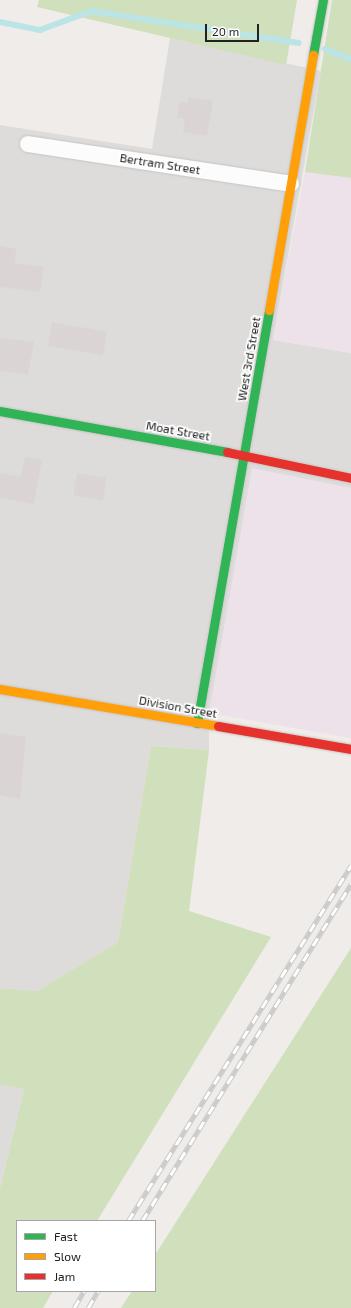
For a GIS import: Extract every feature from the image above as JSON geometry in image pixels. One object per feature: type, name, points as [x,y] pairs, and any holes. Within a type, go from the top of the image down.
[{"type":"street","name":"West 3rd Street","points":[[198,723],[323,0]]},
{"type":"street","name":"Bertram Street","points":[[28,144],[292,184]]},
{"type":"street","name":"Moat Street","points":[[0,411],[244,456],[351,478]]},
{"type":"street","name":"Division Street","points":[[0,689],[351,749]]},
{"type":"shaded area","points":[[170,38],[321,71],[273,340],[351,353],[351,488],[209,713],[209,750],[151,746],[118,942],[37,991],[0,988],[0,125],[152,149]]},
{"type":"shaded area","points":[[305,172],[351,178],[351,353],[273,340]]},
{"type":"shaded area","points":[[252,468],[351,488],[351,738],[209,713]]},
{"type":"shaded area","points":[[0,1085],[24,1089],[0,1189]]},
{"type":"green space","points":[[39,0],[297,0],[286,65],[37,7]]},
{"type":"green space","points":[[332,0],[351,0],[351,178],[305,172]]},
{"type":"green space","points":[[151,746],[209,750],[189,911],[271,937],[98,1220],[16,1220],[16,1292],[52,1292],[43,1308],[0,1308],[0,1189],[24,1089],[0,1085],[0,988],[37,991],[118,942]]},
{"type":"green space","points":[[351,948],[351,1308],[121,1308],[131,1292],[156,1292],[156,1253]]},
{"type":"building","points":[[189,97],[213,101],[207,136],[183,132],[185,119],[177,118],[180,102],[187,103]]},
{"type":"building","points":[[0,246],[16,249],[15,263],[44,267],[40,292],[0,287]]},
{"type":"building","points":[[52,322],[107,332],[103,355],[48,346]]},
{"type":"building","points":[[0,338],[34,342],[28,375],[0,371]]},
{"type":"building","points":[[25,457],[42,460],[34,504],[0,498],[0,473],[21,477]]},
{"type":"building","points":[[77,473],[107,478],[103,500],[73,496]]},
{"type":"building","points":[[0,733],[26,737],[20,799],[0,795]]},
{"type":"waterway","points":[[0,22],[40,30],[92,11],[299,43]]},
{"type":"waterway","points":[[325,49],[351,59]]},
{"type":"railway","points":[[129,1220],[351,865]]},
{"type":"railway","points":[[143,1220],[351,884]]},
{"type":"railway","points":[[74,1308],[83,1292]]},
{"type":"railway","points":[[88,1308],[97,1292]]},
{"type":"traffic: fast","points":[[313,55],[323,0]]},
{"type":"traffic: fast","points":[[197,723],[269,310]]},
{"type":"traffic: fast","points":[[0,411],[227,452]]},
{"type":"traffic: slow","points":[[269,310],[313,55]]},
{"type":"traffic: slow","points":[[0,689],[218,726]]},
{"type":"traffic: jam","points":[[227,452],[351,478]]},
{"type":"traffic: jam","points":[[218,726],[351,749]]}]
